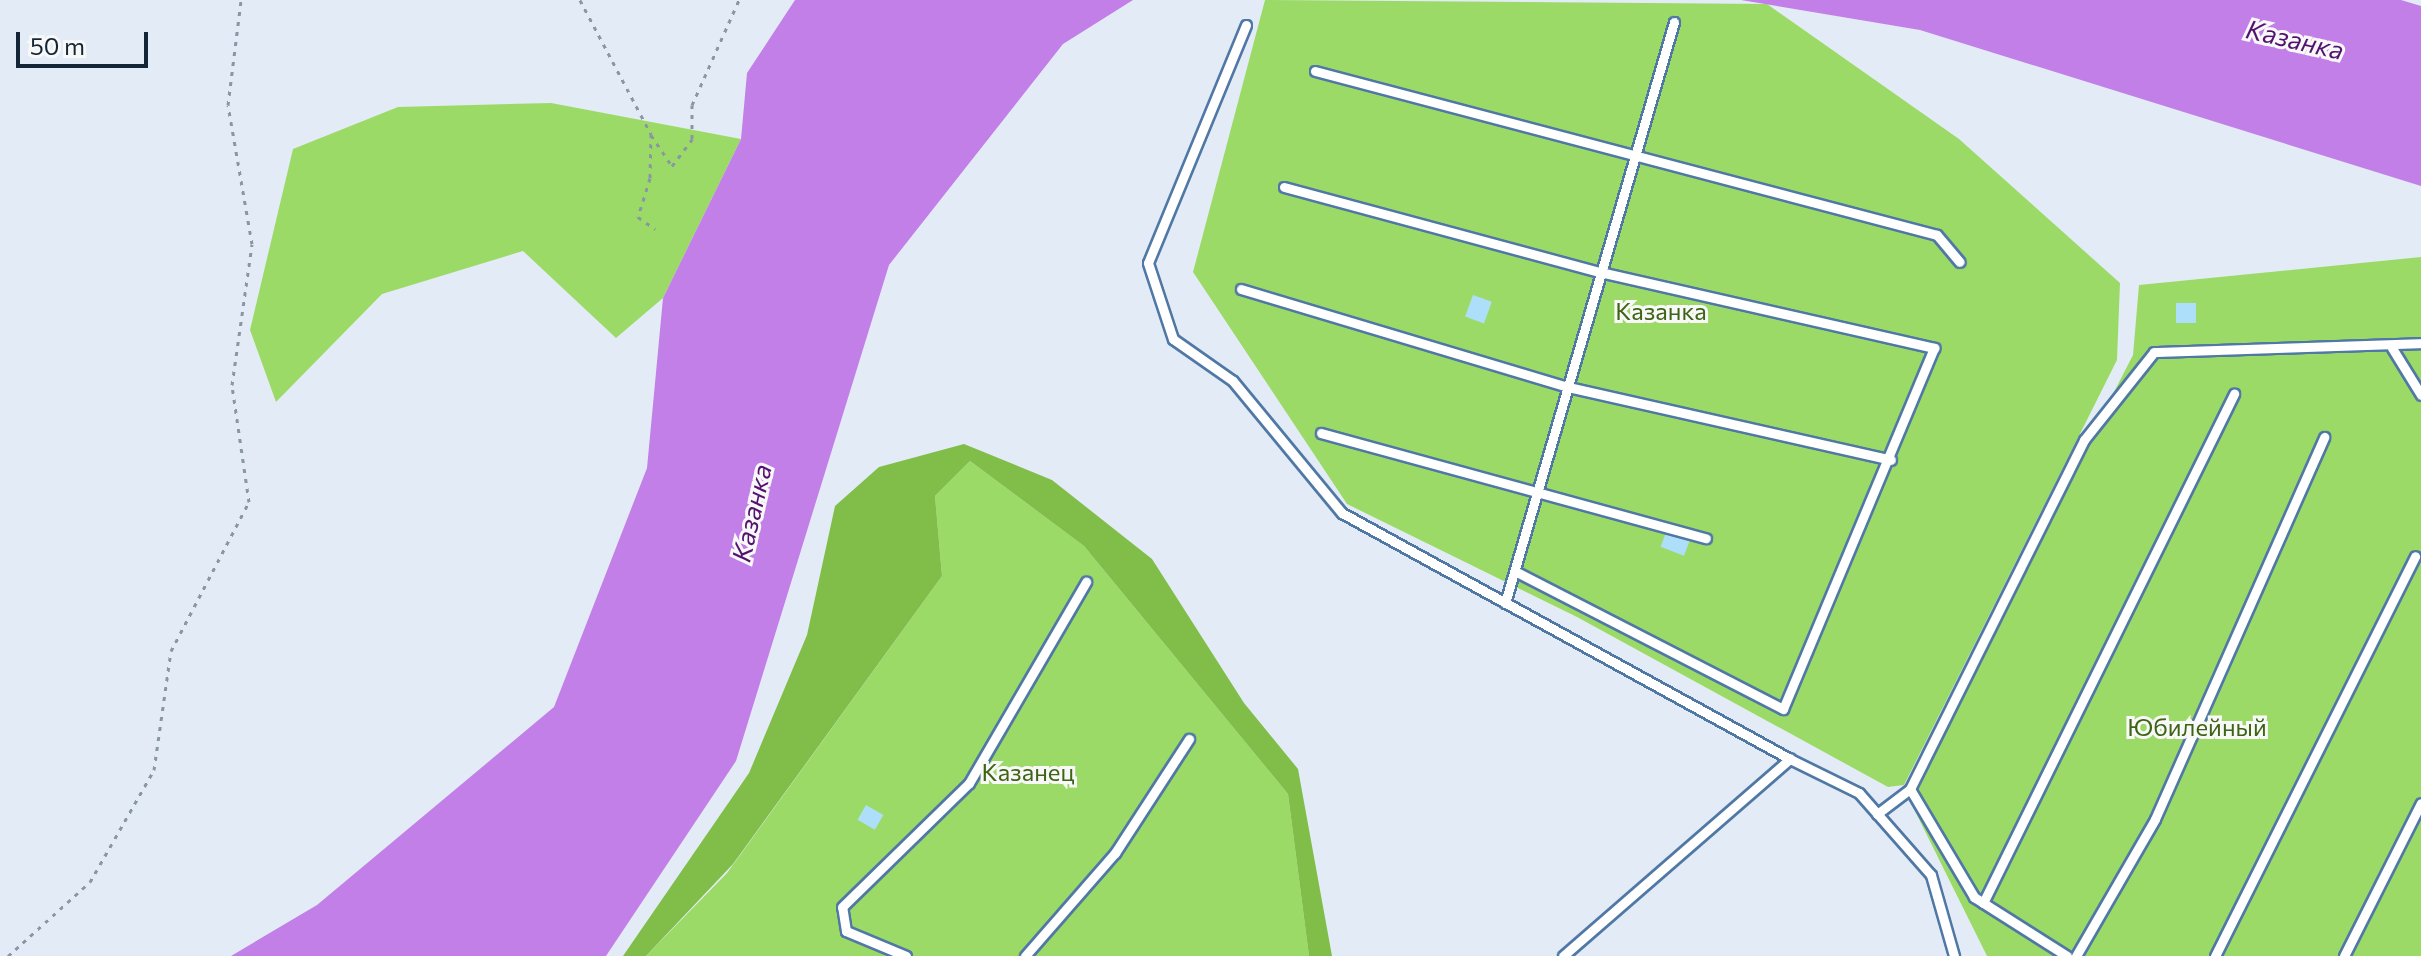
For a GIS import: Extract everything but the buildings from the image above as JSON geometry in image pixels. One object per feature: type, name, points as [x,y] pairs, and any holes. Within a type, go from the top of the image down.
[{"type":"lane","points":[[1505,603],[1531,495],[1568,387],[1674,22]]},
{"type":"lane","points":[[1246,25],[1148,263],[1173,339],[1233,381],[1342,513],[1790,759],[1859,793],[1931,875],[1954,956]]},
{"type":"lane","points":[[1315,71],[1633,160],[1937,235],[1960,262]]},
{"type":"lane","points":[[1284,187],[1600,272],[1934,348],[1891,460],[1783,709],[1515,571]]},
{"type":"lane","points":[[1241,289],[1568,387],[1891,460]]},
{"type":"lane","points":[[1877,814],[1910,789],[2084,440],[2154,352],[2392,348],[2421,343]]},
{"type":"lane","points":[[2392,348],[2421,395]]},
{"type":"lane","points":[[1983,903],[2234,394]]},
{"type":"lane","points":[[1321,433],[1531,495],[1706,538]]},
{"type":"lane","points":[[2076,956],[2155,819],[2324,437]]},
{"type":"lane","points":[[2215,956],[2415,556]]},
{"type":"lane","points":[[906,956],[846,931],[842,907],[969,783],[1086,582]]},
{"type":"lane","points":[[1025,956],[1115,853],[1189,739]]},
{"type":"lane","points":[[1563,956],[1790,759]]},
{"type":"lane","points":[[1910,789],[1983,903],[2067,956]]},
{"type":"lane","points":[[2344,956],[2421,803]]},
{"type":"path","points":[[8,956],[90,882],[154,770],[171,651],[249,502],[232,385],[252,244],[228,105],[241,0]]},
{"type":"path","points":[[580,0],[651,134],[672,166],[692,139],[692,105],[739,0]]},
{"type":"path","points":[[651,134],[650,178],[638,217],[655,229]]},
{"type":"green space","name":"Казанка","points":[[1265,0],[1767,4],[1959,139],[2120,283],[2117,360],[1904,785],[1888,787],[1577,617],[1347,504],[1193,272]]},
{"type":"green space","points":[[551,103],[741,139],[663,298],[616,338],[523,251],[382,294],[276,402],[250,330],[293,149],[398,107]]},
{"type":"green space","name":"Юбилейный","points":[[2421,257],[2421,956],[1987,956],[1907,795],[2133,355],[2139,285]]},
{"type":"green space","points":[[964,444],[1052,480],[1152,559],[1244,703],[1298,769],[1332,956],[1309,956],[1288,794],[1084,546],[970,461],[935,496],[942,576],[733,864],[646,956],[623,956],[749,773],[807,635],[835,506],[879,467]]},
{"type":"green space","name":"Казанец","points":[[970,461],[1084,546],[1288,794],[1309,956],[646,956],[727,873],[942,576],[935,496]]},
{"type":"water","name":"Казанка","points":[[795,0],[1133,0],[1063,44],[889,265],[736,761],[606,956],[231,956],[317,905],[554,707],[647,468],[663,298],[741,139],[747,73]]},
{"type":"water","name":"Казанка","points":[[1741,0],[2401,0],[2421,6],[2421,186],[1920,30]]}]
